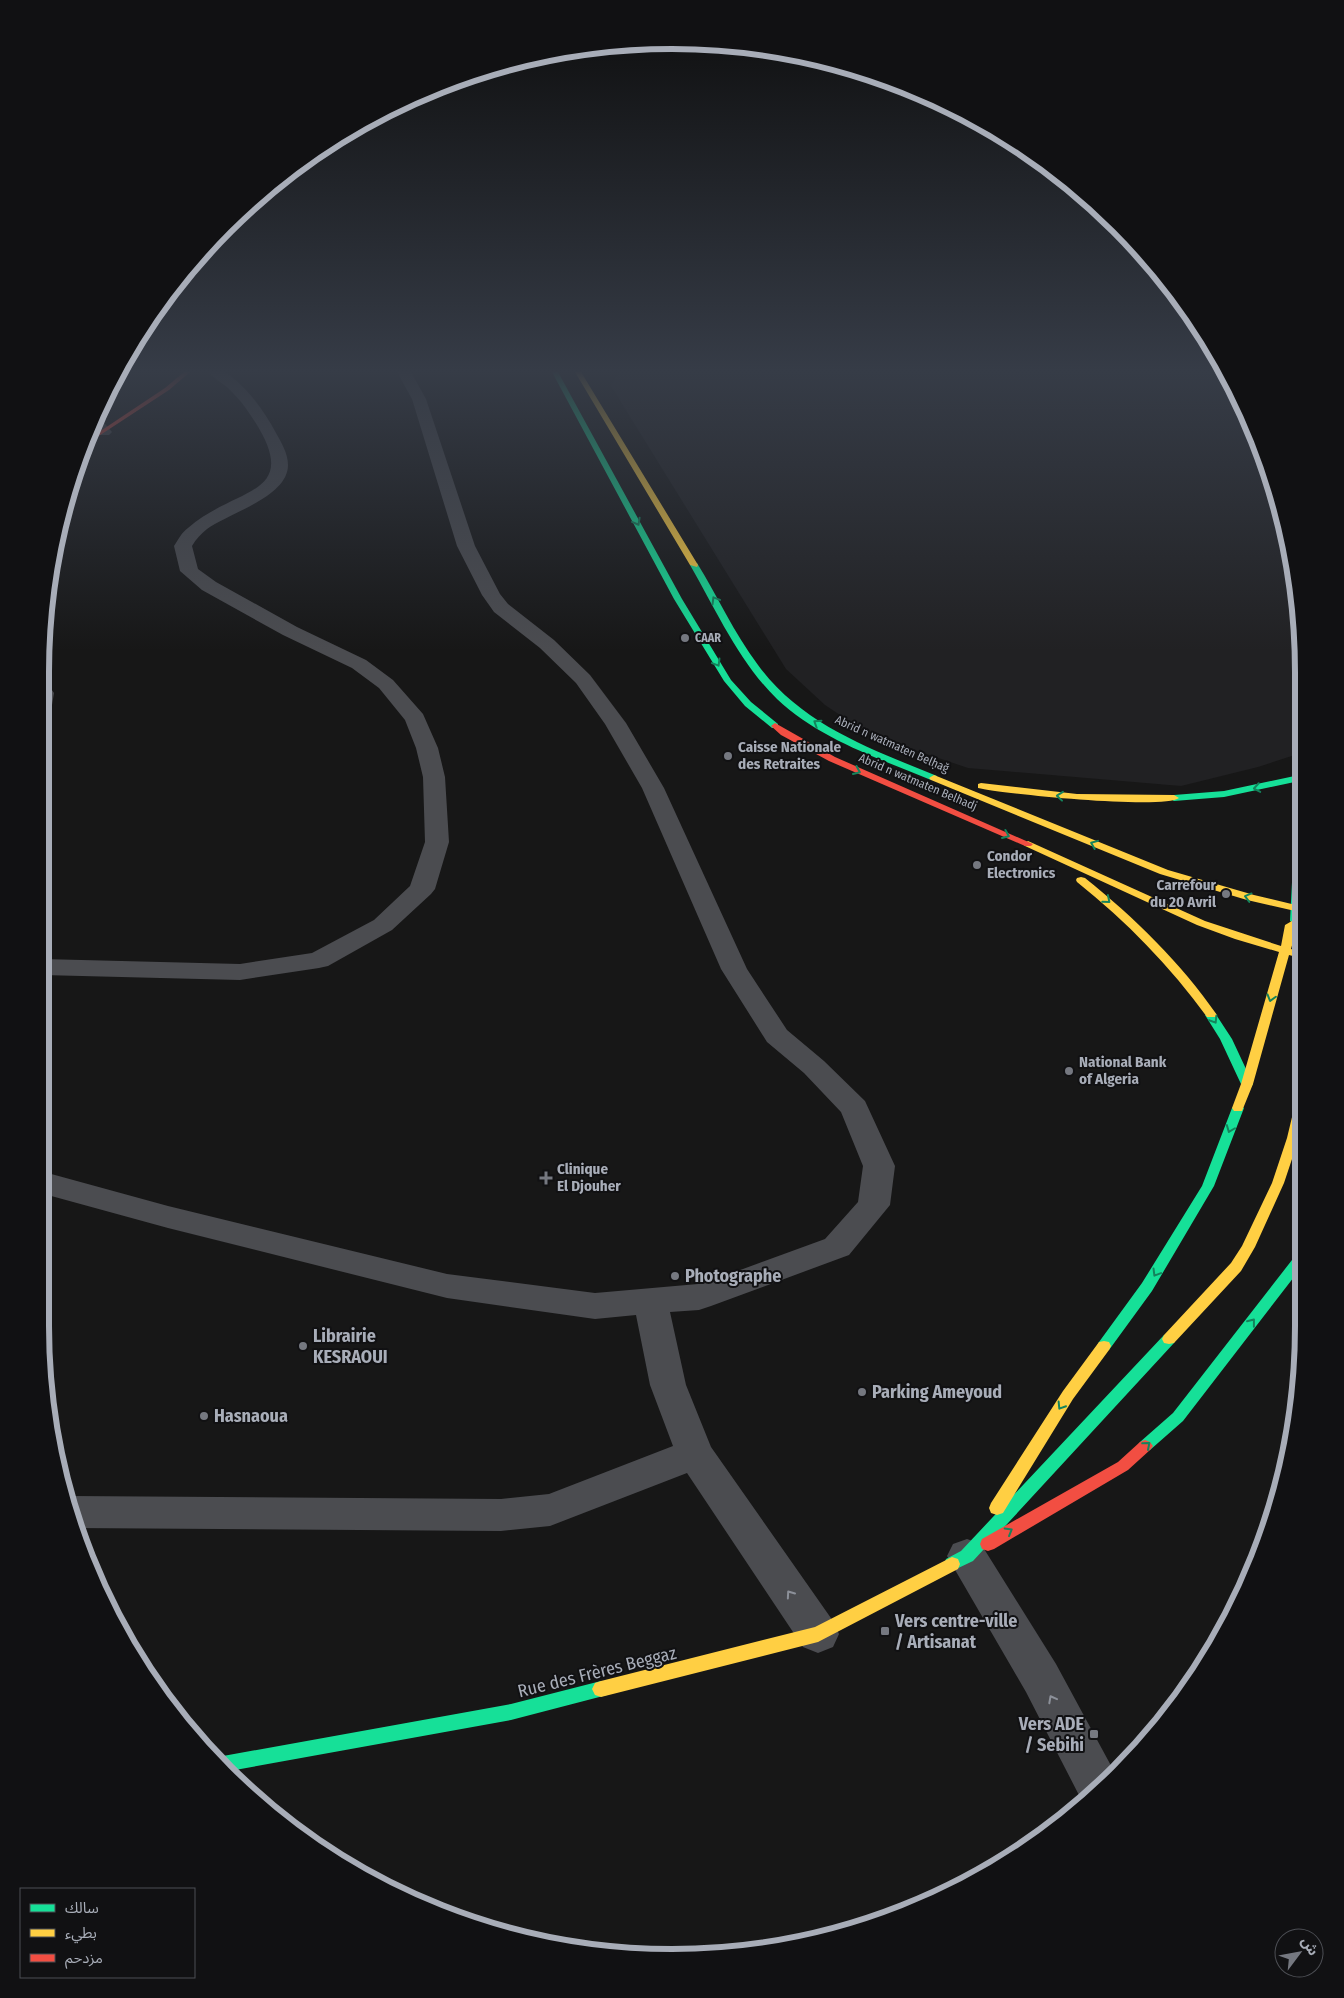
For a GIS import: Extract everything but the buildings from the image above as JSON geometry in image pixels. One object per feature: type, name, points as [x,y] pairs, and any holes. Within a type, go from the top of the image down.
[{"type":"main road","name":"Abrid n watmaten Belhadj","points":[[605,465],[678,598],[728,681],[748,704],[784,733],[832,760],[1024,842],[1201,923],[1295,953]]},
{"type":"main road","name":"Abrid n watmaten Belḥaǧ","points":[[634,465],[754,666],[780,697],[818,725],[856,745],[917,772],[1164,872],[1251,898],[1295,908]]},
{"type":"main road","points":[[917,772],[967,784],[1020,792],[1074,798],[1128,800],[1180,798],[1230,793],[1276,785],[1295,779]]},
{"type":"main road","points":[[1024,842],[1103,896],[1139,928],[1172,962],[1201,1000],[1227,1040],[1247,1084]]},
{"type":"main road","points":[[967,1556],[1068,1395],[1147,1288],[1208,1186],[1247,1084],[1289,938],[1289,928],[1295,923]]},
{"type":"main road","points":[[1289,938],[1295,945]]},
{"type":"main road","points":[[967,1556],[1236,1267],[1256,1235],[1273,1196],[1295,1133]]},
{"type":"main road","name":"Rue des Frères Beggaz","points":[[227,1762],[511,1712],[818,1634],[967,1556],[1123,1466],[1178,1417],[1295,1266]]},
{"type":"street","points":[[49,967],[240,972],[318,960],[383,925],[422,889],[437,842],[434,777],[415,719],[386,684],[359,664],[290,631],[209,586],[189,571],[183,546],[193,533],[254,497],[272,483],[279,472],[280,465]]},
{"type":"street","points":[[49,1184],[168,1217],[447,1286],[594,1306],[699,1297],[755,1278],[837,1247],[874,1205],[879,1166],[854,1108],[814,1067],[777,1036],[734,969],[653,788],[636,756],[598,698],[571,667],[547,644],[501,608],[491,595],[466,546],[441,465]]},
{"type":"street","points":[[650,1301],[668,1384],[695,1454],[818,1634]]},
{"type":"street","points":[[78,1512],[501,1515],[550,1510],[695,1454]]},
{"type":"street","points":[[967,1556],[1041,1678],[1096,1783]]},
{"type":"shaded area","points":[[660,465],[1260,465],[1274,511],[1290,591],[1294,631],[1295,755],[1258,767],[1181,786],[968,768],[870,735],[825,705],[786,669]]},
{"type":"traffic: fast","points":[[606,465],[678,599],[728,681],[748,704],[775,726]]},
{"type":"traffic: fast","points":[[694,565],[743,651],[779,696],[812,722],[832,733],[853,744],[934,778]]},
{"type":"traffic: fast","points":[[1174,798],[1224,794],[1295,779]]},
{"type":"traffic: fast","points":[[1211,1015],[1226,1039],[1247,1084]]},
{"type":"traffic: fast","points":[[1104,1346],[1147,1287],[1208,1186],[1238,1108]]},
{"type":"traffic: fast","points":[[1145,1446],[1178,1417],[1295,1266]]},
{"type":"traffic: fast","points":[[952,1564],[967,1556],[1169,1339]]},
{"type":"traffic: fast","points":[[227,1762],[511,1712],[601,1689]]},
{"type":"traffic: slow","points":[[634,465],[694,565]]},
{"type":"traffic: slow","points":[[934,778],[1164,872],[1251,898],[1295,908]]},
{"type":"traffic: slow","points":[[981,786],[1077,797],[1125,799],[1174,798]]},
{"type":"traffic: slow","points":[[1028,844],[1201,923],[1239,937],[1295,953]]},
{"type":"traffic: slow","points":[[1081,880],[1118,910],[1151,942],[1182,977],[1211,1015]]},
{"type":"traffic: slow","points":[[1238,1108],[1247,1084],[1289,938],[1289,927],[1295,923]]},
{"type":"traffic: slow","points":[[1169,1339],[1236,1267],[1248,1247],[1278,1183],[1295,1130]]},
{"type":"traffic: slow","points":[[997,1508],[1068,1395],[1104,1346]]},
{"type":"traffic: slow","points":[[601,1689],[818,1634],[952,1564]]},
{"type":"traffic: jam","points":[[775,726],[784,733],[832,759],[1028,844]]},
{"type":"traffic: jam","points":[[988,1544],[1123,1466],[1145,1446]]},
{"type":"place","name":"CAAR","points":[[685,638]]},
{"type":"place","name":"Caisse Nationale des Retraites","points":[[728,756]]},
{"type":"place","name":"Condor Electronics","points":[[977,865]]},
{"type":"place","name":"Carrefour du 20 Avril","points":[[1226,894]]},
{"type":"place","name":"National Bank of Algeria","points":[[1069,1071]]},
{"type":"place","name":"Clinique El Djouher","points":[[546,1178]]},
{"type":"place","name":"Photographe","points":[[675,1276]]},
{"type":"place","name":"Librairie KESRAOUI","points":[[303,1346]]},
{"type":"place","name":"Parking Ameyoud","points":[[862,1392]]},
{"type":"place","name":"Hasnaoua","points":[[204,1416]]},
{"type":"place","name":"Vers centre-ville / Artisanat","points":[[885,1631]]},
{"type":"place","name":"Vers ADE / Sebihi","points":[[1094,1734]]}]
